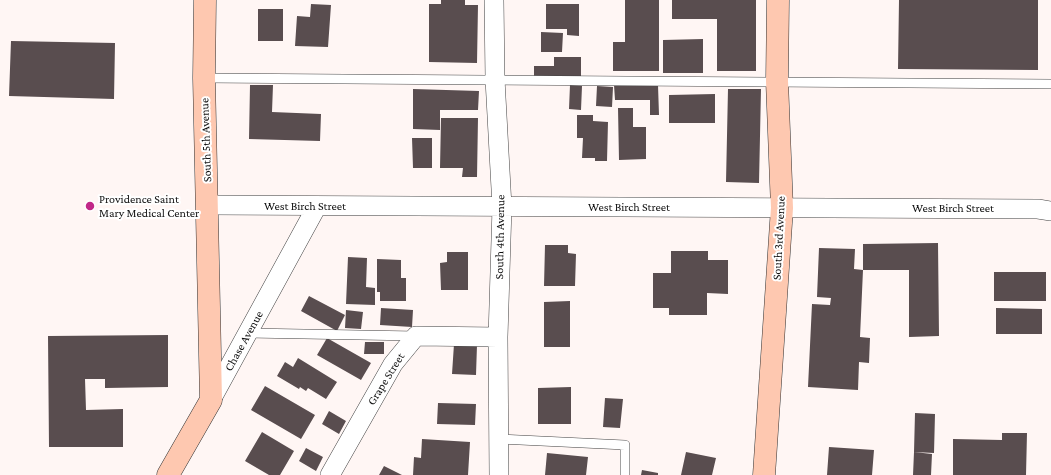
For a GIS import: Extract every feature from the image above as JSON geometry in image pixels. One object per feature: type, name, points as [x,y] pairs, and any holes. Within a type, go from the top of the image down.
[{"type":"street","name":"South 5th Avenue","points":[[205,0],[204,78],[208,205],[211,400]]},
{"type":"street","name":"South 4th Avenue","points":[[494,0],[495,79],[502,206],[498,337],[499,475]]},
{"type":"street","name":"South 3rd Avenue","points":[[764,475],[782,208],[777,81],[778,0]]},
{"type":"street","name":"West Birch Street","points":[[208,205],[1038,209],[1051,211]]},
{"type":"street","name":"Chase Avenue","points":[[168,475],[318,206]]},
{"type":"street","points":[[416,336],[498,337]]},
{"type":"street","name":"Grape Street","points":[[330,475],[393,364],[416,336]]},
{"type":"lane","points":[[204,78],[1051,84]]},
{"type":"lane","points":[[248,333],[416,336]]},
{"type":"lane","points":[[499,439],[625,445],[625,475]]},
{"type":"building","points":[[441,0],[465,0],[465,5],[478,5],[477,63],[429,62],[429,4],[441,4]]},
{"type":"building","points":[[625,0],[659,0],[659,71],[613,71],[613,42],[625,42]]},
{"type":"building","points":[[672,0],[756,0],[756,71],[717,71],[717,19],[672,19]]},
{"type":"building","points":[[899,0],[1038,0],[1038,70],[898,69]]},
{"type":"building","points":[[311,4],[331,5],[328,47],[295,46],[297,16],[310,17]]},
{"type":"building","points":[[546,4],[579,4],[579,36],[567,35],[567,29],[546,29]]},
{"type":"building","points":[[258,9],[283,9],[283,41],[258,41]]},
{"type":"building","points":[[541,32],[563,33],[562,52],[541,52]]},
{"type":"building","points":[[703,39],[703,73],[663,73],[663,40]]},
{"type":"building","points":[[11,41],[115,43],[114,99],[9,96]]},
{"type":"building","points":[[554,57],[581,57],[581,78],[534,78],[534,66],[554,66]]},
{"type":"building","points":[[250,85],[273,85],[272,112],[321,114],[320,141],[249,139]]},
{"type":"building","points":[[570,85],[582,86],[581,110],[569,109]]},
{"type":"building","points":[[614,85],[658,85],[659,115],[650,115],[650,100],[615,100]]},
{"type":"building","points":[[597,86],[613,87],[612,107],[596,106]]},
{"type":"building","points":[[413,89],[479,91],[478,110],[440,110],[440,130],[413,129]]},
{"type":"building","points":[[728,89],[761,89],[759,183],[726,182]]},
{"type":"building","points":[[715,94],[715,123],[669,123],[669,95]]},
{"type":"building","points":[[618,108],[633,108],[633,127],[646,127],[646,159],[619,160]]},
{"type":"building","points":[[577,115],[593,115],[593,121],[608,122],[607,161],[595,161],[595,158],[582,158],[583,138],[577,138]]},
{"type":"building","points":[[441,118],[478,118],[477,177],[462,177],[463,168],[440,168]]},
{"type":"building","points":[[412,138],[432,138],[432,168],[413,168]]},
{"type":"building","points":[[938,243],[939,336],[909,337],[909,270],[863,270],[863,244]]},
{"type":"building","points":[[545,245],[568,245],[568,253],[576,254],[575,286],[544,286]]},
{"type":"building","points":[[819,248],[855,249],[854,269],[863,270],[860,337],[870,338],[869,363],[859,362],[858,390],[808,387],[812,304],[830,305],[831,298],[817,297]]},
{"type":"building","points":[[671,251],[708,251],[708,260],[728,260],[728,294],[707,293],[707,315],[669,315],[669,308],[653,308],[653,273],[671,273]]},
{"type":"building","points":[[447,252],[468,252],[468,290],[441,290],[440,263],[447,262]]},
{"type":"building","points":[[348,257],[367,258],[366,287],[375,288],[375,305],[346,304]]},
{"type":"building","points":[[377,259],[401,260],[401,278],[406,278],[406,301],[380,301],[380,292],[377,292]]},
{"type":"building","points":[[994,272],[1046,272],[1046,301],[994,301]]},
{"type":"building","points":[[309,296],[345,315],[337,331],[301,311]]},
{"type":"building","points":[[570,301],[570,347],[544,347],[544,302]]},
{"type":"building","points":[[381,308],[413,310],[412,327],[380,325]]},
{"type":"building","points":[[996,308],[1042,309],[1042,334],[996,334]]},
{"type":"building","points":[[346,310],[363,312],[361,329],[345,328]]},
{"type":"building","points":[[168,335],[168,387],[105,388],[105,379],[85,379],[86,410],[123,409],[123,447],[49,447],[48,336]]},
{"type":"building","points":[[327,338],[371,363],[361,380],[317,355]]},
{"type":"building","points":[[365,342],[384,342],[384,354],[364,354]]},
{"type":"building","points":[[454,344],[477,345],[476,375],[452,374]]},
{"type":"building","points":[[298,358],[337,382],[326,399],[308,388],[306,391],[300,387],[299,389],[277,376],[285,362],[293,367]]},
{"type":"building","points":[[265,386],[315,415],[301,439],[251,410]]},
{"type":"building","points":[[571,387],[571,424],[538,424],[538,388]]},
{"type":"building","points":[[605,398],[623,399],[620,428],[603,427]]},
{"type":"building","points":[[438,403],[476,404],[475,425],[437,424]]},
{"type":"building","points":[[329,411],[346,421],[339,434],[322,424]]},
{"type":"building","points":[[915,413],[935,414],[934,453],[914,452]]},
{"type":"building","points":[[262,432],[294,451],[280,475],[269,475],[245,461]]},
{"type":"building","points":[[1002,433],[1027,433],[1026,475],[953,475],[953,439],[1002,440]]},
{"type":"building","points":[[422,439],[470,442],[468,475],[413,475],[414,457],[421,458]]},
{"type":"building","points":[[829,447],[874,450],[872,475],[827,475]]},
{"type":"building","points":[[306,448],[323,457],[316,471],[299,461]]},
{"type":"building","points":[[686,452],[716,458],[712,475],[681,475]]},
{"type":"building","points":[[914,452],[932,454],[931,475],[913,475]]},
{"type":"building","points":[[547,453],[588,457],[586,475],[545,475]]},
{"type":"building","points":[[384,466],[402,475],[379,475]]},
{"type":"building","points":[[642,470],[658,473],[658,475],[641,475]]},
{"type":"place","name":"Providence Saint Mary Medical Center","points":[[90,206]]}]
